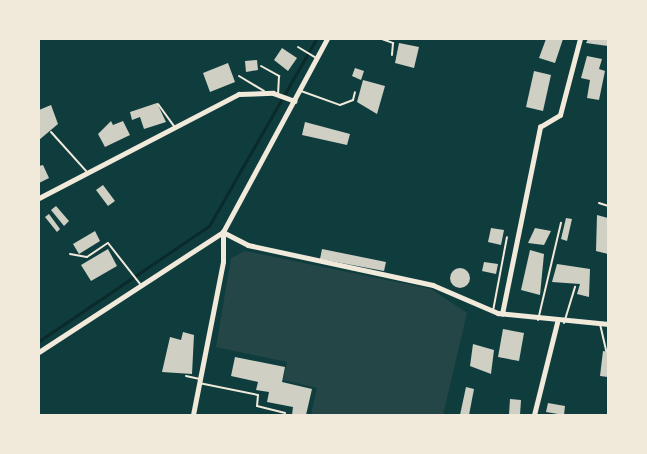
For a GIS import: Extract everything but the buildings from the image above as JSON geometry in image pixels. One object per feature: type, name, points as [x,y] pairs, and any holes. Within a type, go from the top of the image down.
[{"type":"street","points":[[193,415],[223,232],[327,39]]},
{"type":"street","points":[[502,314],[540,127],[560,114],[580,39]]},
{"type":"street","points":[[39,198],[239,94],[267,93],[295,101]]},
{"type":"street","points":[[39,352],[223,232]]},
{"type":"street","points":[[223,232],[248,245],[433,285],[502,314],[557,323],[608,324]]},
{"type":"street","points":[[534,415],[557,323]]},
{"type":"lane","points":[[382,39],[393,43],[392,55]]},
{"type":"lane","points":[[298,47],[315,58]]},
{"type":"lane","points":[[261,66],[279,76],[282,96]]},
{"type":"lane","points":[[239,76],[267,93]]},
{"type":"lane","points":[[301,91],[340,105],[353,100],[355,92]]},
{"type":"lane","points":[[158,104],[174,126]]},
{"type":"lane","points":[[51,132],[88,173]]},
{"type":"lane","points":[[599,203],[608,206]]},
{"type":"lane","points":[[538,320],[561,223]]},
{"type":"lane","points":[[493,311],[507,237]]},
{"type":"lane","points":[[70,254],[87,257],[108,243],[142,286]]},
{"type":"lane","points":[[564,323],[575,287]]},
{"type":"lane","points":[[600,324],[606,351]]},
{"type":"lane","points":[[186,376],[258,395],[257,406],[285,413]]},
{"type":"shaded area","points":[[245,251],[431,289],[467,313],[443,415],[311,415],[317,388],[283,380],[287,362],[216,347],[231,258]]},
{"type":"waterway","points":[[39,341],[209,226],[316,39]]}]
